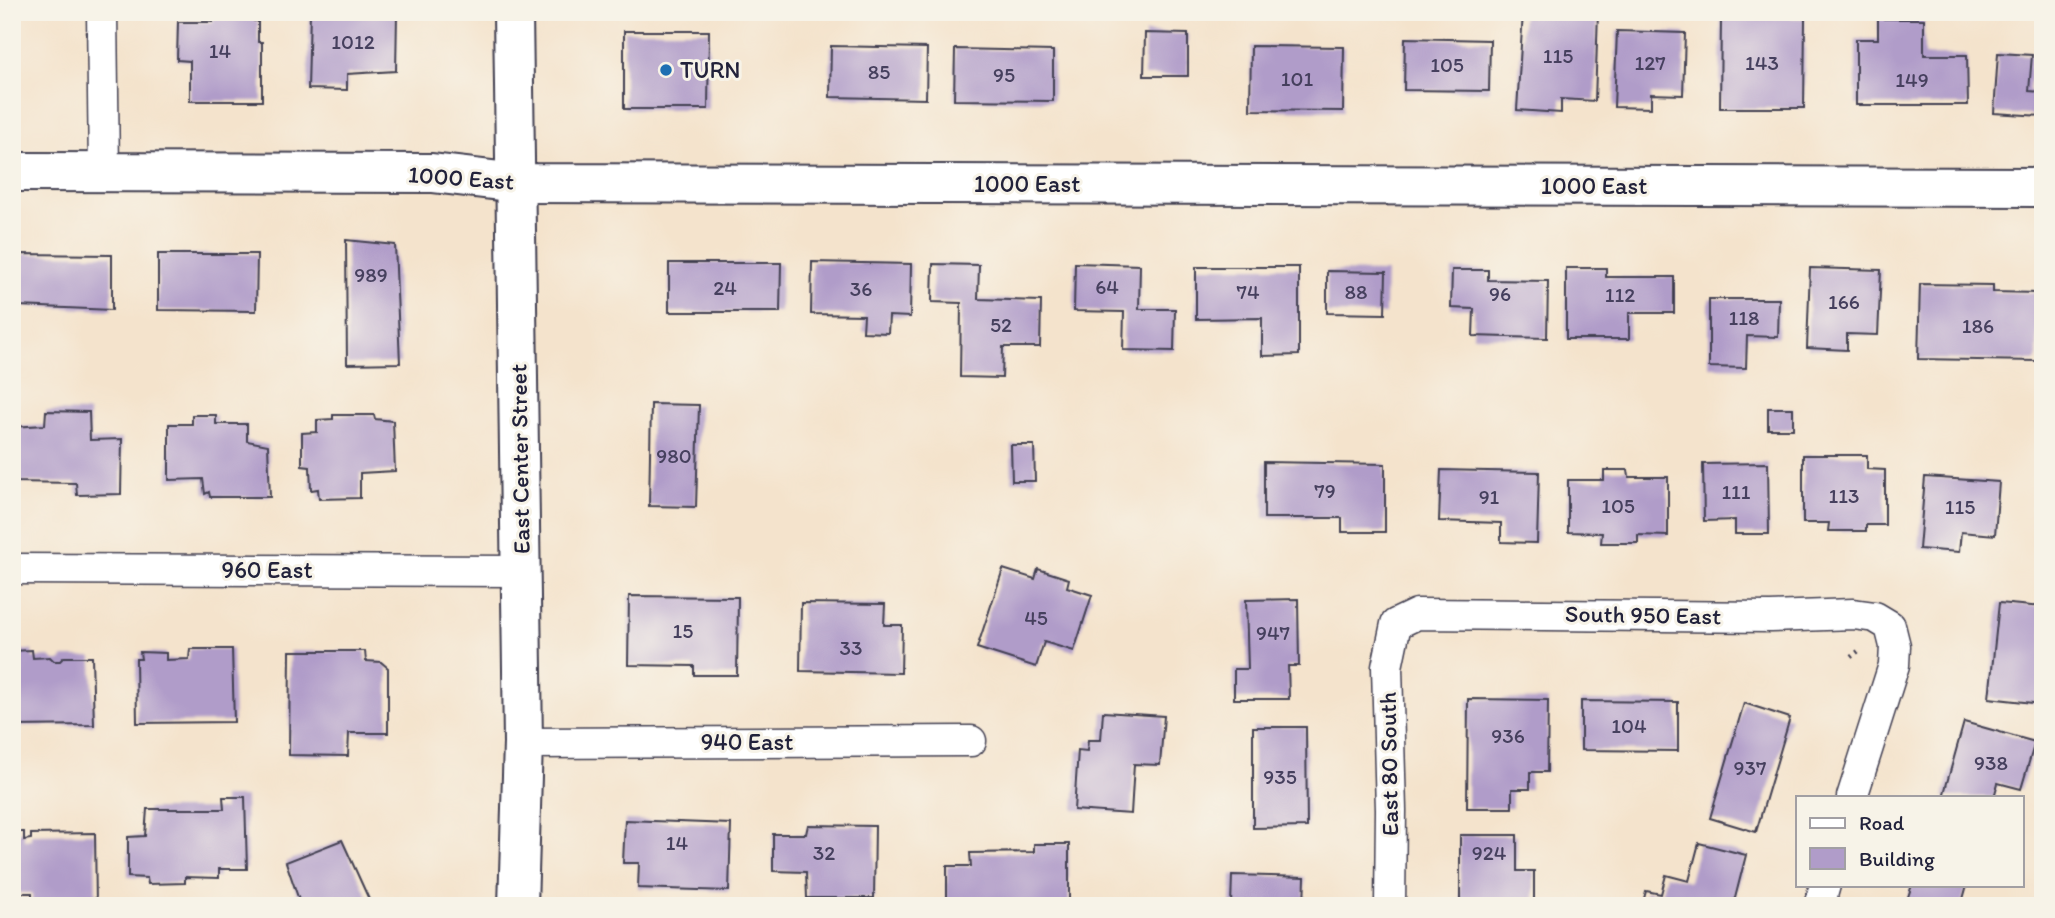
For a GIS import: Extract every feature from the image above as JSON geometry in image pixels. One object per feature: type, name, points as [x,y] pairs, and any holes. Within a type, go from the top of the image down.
[{"type":"street","points":[[102,12],[104,172]]},
{"type":"street","name":"East Center Street","points":[[513,12],[523,743],[518,906]]},
{"type":"street","name":"1000 East","points":[[12,172],[432,173],[517,183],[2043,187]]},
{"type":"street","name":"960 East","points":[[12,569],[521,571]]},
{"type":"street","name":"South 950 East","points":[[1396,624],[1417,614],[1431,612],[1771,617],[1853,614],[1875,617],[1890,626],[1895,646],[1894,665],[1852,796]]},
{"type":"street","name":"East 80 South","points":[[1390,906],[1391,810],[1387,667],[1396,624]]},
{"type":"street","name":"940 East","points":[[523,743],[971,741]]},
{"type":"street","points":[[1819,906],[1825,886]]},
{"type":"building","points":[[213,12],[254,12],[254,21],[258,21],[258,42],[262,42],[262,101],[190,101],[190,61],[177,60],[178,22],[213,22]]},
{"type":"building","points":[[310,12],[397,12],[396,71],[347,74],[347,90],[308,89]]},
{"type":"building","points":[[1523,12],[1598,12],[1595,101],[1561,99],[1561,113],[1517,110]]},
{"type":"building","points":[[1721,17],[1805,18],[1804,108],[1720,108]]},
{"type":"building","points":[[1878,19],[1924,19],[1924,55],[1967,55],[1968,105],[1856,105],[1856,39],[1878,39]]},
{"type":"building","name":"TURN","points":[[624,31],[709,31],[708,109],[624,109]]},
{"type":"building","points":[[1617,31],[1685,33],[1683,95],[1651,94],[1651,108],[1614,107]]},
{"type":"building","points":[[1145,33],[1188,34],[1188,76],[1144,76]]},
{"type":"building","points":[[1405,38],[1490,40],[1489,91],[1404,90]]},
{"type":"building","points":[[831,46],[927,48],[926,99],[830,97]]},
{"type":"building","points":[[1251,46],[1344,47],[1343,111],[1250,110]]},
{"type":"building","points":[[955,49],[1053,51],[1053,101],[954,100]]},
{"type":"building","points":[[1998,53],[2032,55],[2029,91],[2043,92],[2043,116],[1994,113]]},
{"type":"building","points":[[346,240],[395,245],[400,363],[347,364]]},
{"type":"building","points":[[19,254],[112,255],[112,310],[19,306]]},
{"type":"building","points":[[158,254],[257,254],[256,311],[158,310]]},
{"type":"building","points":[[812,262],[911,264],[910,317],[889,316],[888,333],[863,332],[864,315],[811,314]]},
{"type":"building","points":[[669,263],[781,263],[780,312],[669,312]]},
{"type":"building","points":[[1075,263],[1140,265],[1139,309],[1175,309],[1174,351],[1123,350],[1124,312],[1074,311]]},
{"type":"building","points":[[933,264],[979,265],[978,299],[1041,301],[1040,347],[1003,347],[1002,378],[960,377],[961,303],[932,302]]},
{"type":"building","points":[[1196,267],[1299,267],[1299,355],[1262,356],[1262,318],[1196,319]]},
{"type":"building","points":[[1566,268],[1606,268],[1606,277],[1674,277],[1674,313],[1629,313],[1629,339],[1566,339]]},
{"type":"building","points":[[1810,268],[1881,270],[1878,335],[1847,334],[1847,350],[1807,348]]},
{"type":"building","points":[[1452,270],[1488,270],[1488,280],[1548,281],[1547,338],[1473,336],[1474,309],[1451,308]]},
{"type":"building","points":[[1327,271],[1386,272],[1385,314],[1327,313]]},
{"type":"building","points":[[1920,284],[1993,285],[1993,292],[2038,293],[2037,361],[1918,359]]},
{"type":"building","points":[[1709,299],[1779,299],[1778,337],[1747,336],[1746,368],[1709,367]]},
{"type":"building","points":[[651,404],[699,405],[696,507],[649,506]]},
{"type":"building","points":[[1768,408],[1793,408],[1793,429],[1768,429]]},
{"type":"building","points":[[46,411],[89,412],[90,440],[122,439],[121,494],[77,495],[76,483],[12,482],[12,427],[45,425]]},
{"type":"building","points":[[192,415],[216,415],[216,424],[247,424],[247,441],[268,445],[270,497],[210,497],[209,492],[205,494],[203,479],[169,480],[169,424],[192,424]]},
{"type":"building","points":[[333,415],[374,415],[375,419],[393,421],[395,471],[360,473],[360,498],[319,499],[318,489],[311,490],[310,467],[302,466],[302,433],[317,432],[317,420],[333,419]]},
{"type":"building","points":[[1011,445],[1034,445],[1035,481],[1012,481]]},
{"type":"building","points":[[1803,455],[1867,455],[1867,469],[1885,470],[1885,525],[1866,525],[1866,531],[1828,531],[1829,523],[1803,523]]},
{"type":"building","points":[[1264,462],[1385,464],[1385,532],[1342,532],[1342,518],[1264,518]]},
{"type":"building","points":[[1768,463],[1769,534],[1735,534],[1735,520],[1704,521],[1703,464]]},
{"type":"building","points":[[1441,470],[1539,472],[1537,543],[1501,542],[1501,523],[1439,521]]},
{"type":"building","points":[[1604,470],[1628,470],[1629,477],[1668,477],[1668,536],[1638,535],[1638,543],[1601,543],[1602,533],[1568,532],[1568,480],[1604,480]]},
{"type":"building","points":[[1925,477],[1999,482],[1995,535],[1961,532],[1959,552],[1919,549]]},
{"type":"building","points":[[1003,569],[1035,579],[1038,569],[1069,579],[1067,587],[1092,595],[1074,651],[1044,642],[1036,667],[977,648]]},
{"type":"building","points":[[629,596],[738,597],[737,675],[694,675],[694,666],[628,665]]},
{"type":"building","points":[[1298,599],[1299,666],[1288,666],[1289,699],[1234,699],[1234,669],[1248,669],[1246,600]]},
{"type":"building","points":[[801,603],[885,604],[884,625],[902,625],[901,673],[800,671]]},
{"type":"building","points":[[1999,603],[2043,607],[2042,704],[1989,698]]},
{"type":"building","points":[[190,649],[232,649],[234,722],[137,723],[136,659],[141,659],[140,652],[166,653],[166,660],[189,659]]},
{"type":"building","points":[[32,650],[33,658],[50,657],[54,661],[60,661],[64,657],[92,657],[94,725],[12,726],[12,651]]},
{"type":"building","points":[[290,651],[365,651],[366,661],[381,662],[388,668],[388,733],[349,733],[348,756],[289,755]]},
{"type":"building","points":[[1468,699],[1548,700],[1547,772],[1530,772],[1530,789],[1512,789],[1512,808],[1467,808]]},
{"type":"building","points":[[1581,701],[1678,702],[1678,751],[1581,750]]},
{"type":"building","points":[[1744,703],[1790,718],[1756,832],[1710,818]]},
{"type":"building","points":[[1103,712],[1164,716],[1160,765],[1134,764],[1131,814],[1074,810],[1078,750],[1087,751],[1088,740],[1101,740]]},
{"type":"building","points":[[1964,722],[2035,742],[2021,789],[1998,783],[1994,796],[1943,796]]},
{"type":"building","points":[[1253,727],[1306,727],[1307,827],[1253,828]]},
{"type":"building","points":[[223,797],[245,797],[247,869],[219,869],[219,878],[185,877],[185,883],[148,884],[147,878],[128,877],[128,837],[145,836],[147,809],[224,809]]},
{"type":"building","points":[[625,820],[731,824],[729,891],[638,888],[639,863],[623,863]]},
{"type":"building","points":[[808,825],[875,826],[874,898],[807,898],[806,872],[773,871],[773,834],[806,834]]},
{"type":"building","points":[[12,832],[24,832],[24,840],[31,839],[31,834],[95,833],[96,906],[32,906],[32,893],[17,893],[17,900],[12,901]]},
{"type":"building","points":[[1460,835],[1517,835],[1517,871],[1534,871],[1534,902],[1518,902],[1518,906],[1460,905]]},
{"type":"building","points":[[342,840],[372,906],[301,906],[286,862]]},
{"type":"building","points":[[1699,843],[1746,855],[1733,906],[1642,906],[1646,891],[1661,894],[1666,875],[1689,881]]},
{"type":"building","points":[[1034,844],[1069,844],[1069,906],[947,906],[947,866],[971,866],[970,853],[1034,852]]},
{"type":"building","points":[[1232,875],[1305,877],[1304,906],[1231,906]]},
{"type":"building","points":[[1912,886],[1967,886],[1961,906],[1905,906]]},
{"type":"place","name":"TURN","points":[[666,70]]}]
